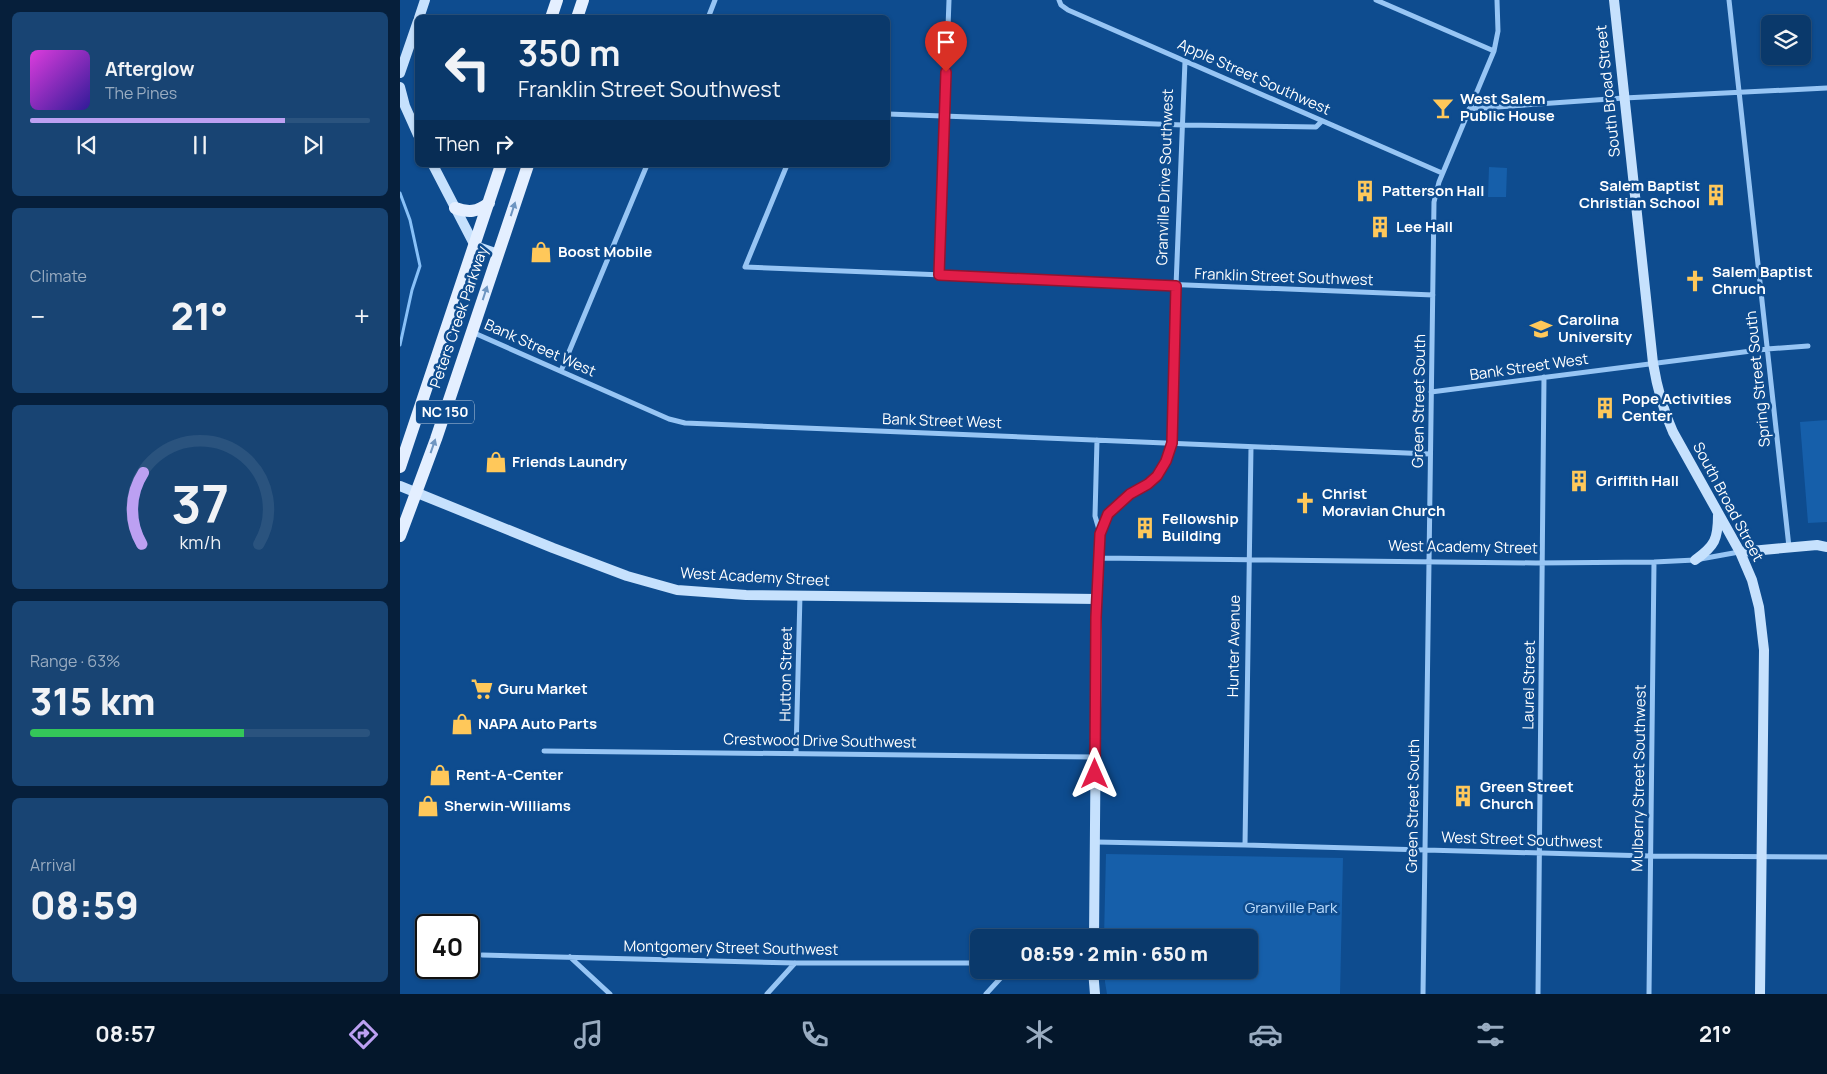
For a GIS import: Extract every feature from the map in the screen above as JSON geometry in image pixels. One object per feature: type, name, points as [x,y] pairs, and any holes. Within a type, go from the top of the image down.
[{"type":"main road","points":[[552,15],[557,0]]},
{"type":"main road","points":[[578,15],[583,0]]},
{"type":"main road","name":"Peters Creek Parkway","points":[[400,467],[501,167]]},
{"type":"main road","name":"Peters Creek Parkway","points":[[400,536],[433,448],[527,167]]},
{"type":"main road","points":[[455,208],[474,212],[489,203]]},
{"type":"main road","points":[[400,448],[413,431]]},
{"type":"street","points":[[420,15],[425,0]]},
{"type":"street","points":[[709,15],[715,0]]},
{"type":"street","points":[[939,275],[949,0]]},
{"type":"street","name":"Apple Street Southwest","points":[[1059,0],[1061,5],[1068,10],[1442,173]]},
{"type":"street","points":[[1376,0],[1494,51]]},
{"type":"street","name":"Green Street South","points":[[1423,994],[1434,202],[1442,173],[1494,51],[1498,31],[1497,0]]},
{"type":"street","name":"South Broad Street","points":[[1614,0],[1657,388],[1666,416],[1740,552],[1752,580],[1759,607],[1764,650],[1760,994]]},
{"type":"street","name":"Spring Street South","points":[[1729,0],[1789,547]]},
{"type":"street","points":[[401,69],[415,29]]},
{"type":"street","name":"Granville Drive Southwest","points":[[1094,929],[1097,600],[1100,534],[1108,514],[1130,494],[1148,484],[1157,476],[1166,461],[1172,443],[1185,61]]},
{"type":"street","points":[[400,87],[405,106],[415,128]]},
{"type":"street","points":[[1469,109],[1624,98],[1827,88]]},
{"type":"street","points":[[890,114],[1183,125],[1316,127],[1322,121]]},
{"type":"street","points":[[434,167],[474,246],[498,254]]},
{"type":"street","points":[[561,371],[646,167]]},
{"type":"street","name":"Franklin Street Southwest","points":[[786,167],[745,267],[1433,295]]},
{"type":"street","name":"Bank Street West","points":[[472,332],[669,418],[685,423],[1430,454]]},
{"type":"street","name":"Bank Street West","points":[[1431,392],[1767,349],[1808,346]]},
{"type":"street","name":"Laurel Street","points":[[1538,994],[1544,377]]},
{"type":"street","name":"Granville Drive Southwest","points":[[1096,440],[1094,516],[1100,534]]},
{"type":"street","name":"Hunter Avenue","points":[[1244,845],[1250,447]]},
{"type":"street","name":"West Academy Street","points":[[400,486],[627,576],[660,586],[691,592],[1097,600]]},
{"type":"street","points":[[1695,560],[1708,551],[1716,538],[1718,514]]},
{"type":"street","name":"West Academy Street","points":[[1098,558],[1543,563],[1654,562],[1695,560],[1740,552],[1789,547],[1818,545],[1827,547]]},
{"type":"street","name":"Mulberry Street Southwest","points":[[1649,994],[1654,562]]},
{"type":"street","name":"Hutton Street","points":[[796,754],[800,595]]},
{"type":"street","name":"Crestwood Drive Southwest","points":[[544,751],[1095,756]]},
{"type":"street","name":"West Street Southwest","points":[[1096,842],[1650,856],[1827,857]]},
{"type":"street","name":"Montgomery Street Southwest","points":[[482,954],[795,962],[970,963]]},
{"type":"street","points":[[570,957],[608,992]]},
{"type":"street","points":[[767,994],[795,962]]},
{"type":"street","points":[[986,994],[1000,979]]},
{"type":"street","points":[[1094,979],[1095,994]]},
{"type":"green space","points":[[1489,167],[1507,168],[1506,197],[1488,197]]},
{"type":"green space","points":[[1827,420],[1827,522],[1808,523],[1800,422]]},
{"type":"green space","name":"Granville Park","points":[[1106,854],[1343,858],[1340,994],[1107,994],[1105,979],[1258,979],[1258,929],[1104,929]]},
{"type":"waterway","points":[[400,193],[410,220],[420,266],[412,290],[400,345]]},
{"type":"place","name":"West Salem Public House","points":[[1443,108]]},
{"type":"place","name":"Patterson Hall","points":[[1365,191]]},
{"type":"place","name":"Salem Baptist Christian School","points":[[1716,195]]},
{"type":"place","name":"Lee Hall","points":[[1380,227]]},
{"type":"place","name":"Boost Mobile","points":[[541,252]]},
{"type":"place","name":"Salem Baptist Chruch","points":[[1695,281]]},
{"type":"place","name":"Carolina University","points":[[1541,329]]},
{"type":"place","name":"Pope Activities Center","points":[[1605,408]]},
{"type":"place","name":"Friends Laundry","points":[[496,462]]},
{"type":"place","name":"Griffith Hall","points":[[1579,481]]},
{"type":"place","name":"Christ Moravian Church","points":[[1305,503]]},
{"type":"place","name":"Fellowship Building","points":[[1145,528]]},
{"type":"place","name":"Guru Market","points":[[482,689]]},
{"type":"place","name":"NAPA Auto Parts","points":[[462,724]]},
{"type":"place","name":"Rent-A-Center","points":[[440,775]]},
{"type":"place","name":"Green Street Church","points":[[1463,796]]},
{"type":"place","name":"Sherwin-Williams","points":[[428,806]]},
{"type":"route","points":[[946,72],[939,275],[1176,286],[1172,443],[1166,461],[1157,476],[1148,484],[1130,494],[1108,514],[1100,534],[1096,617],[1095,774]]}]
